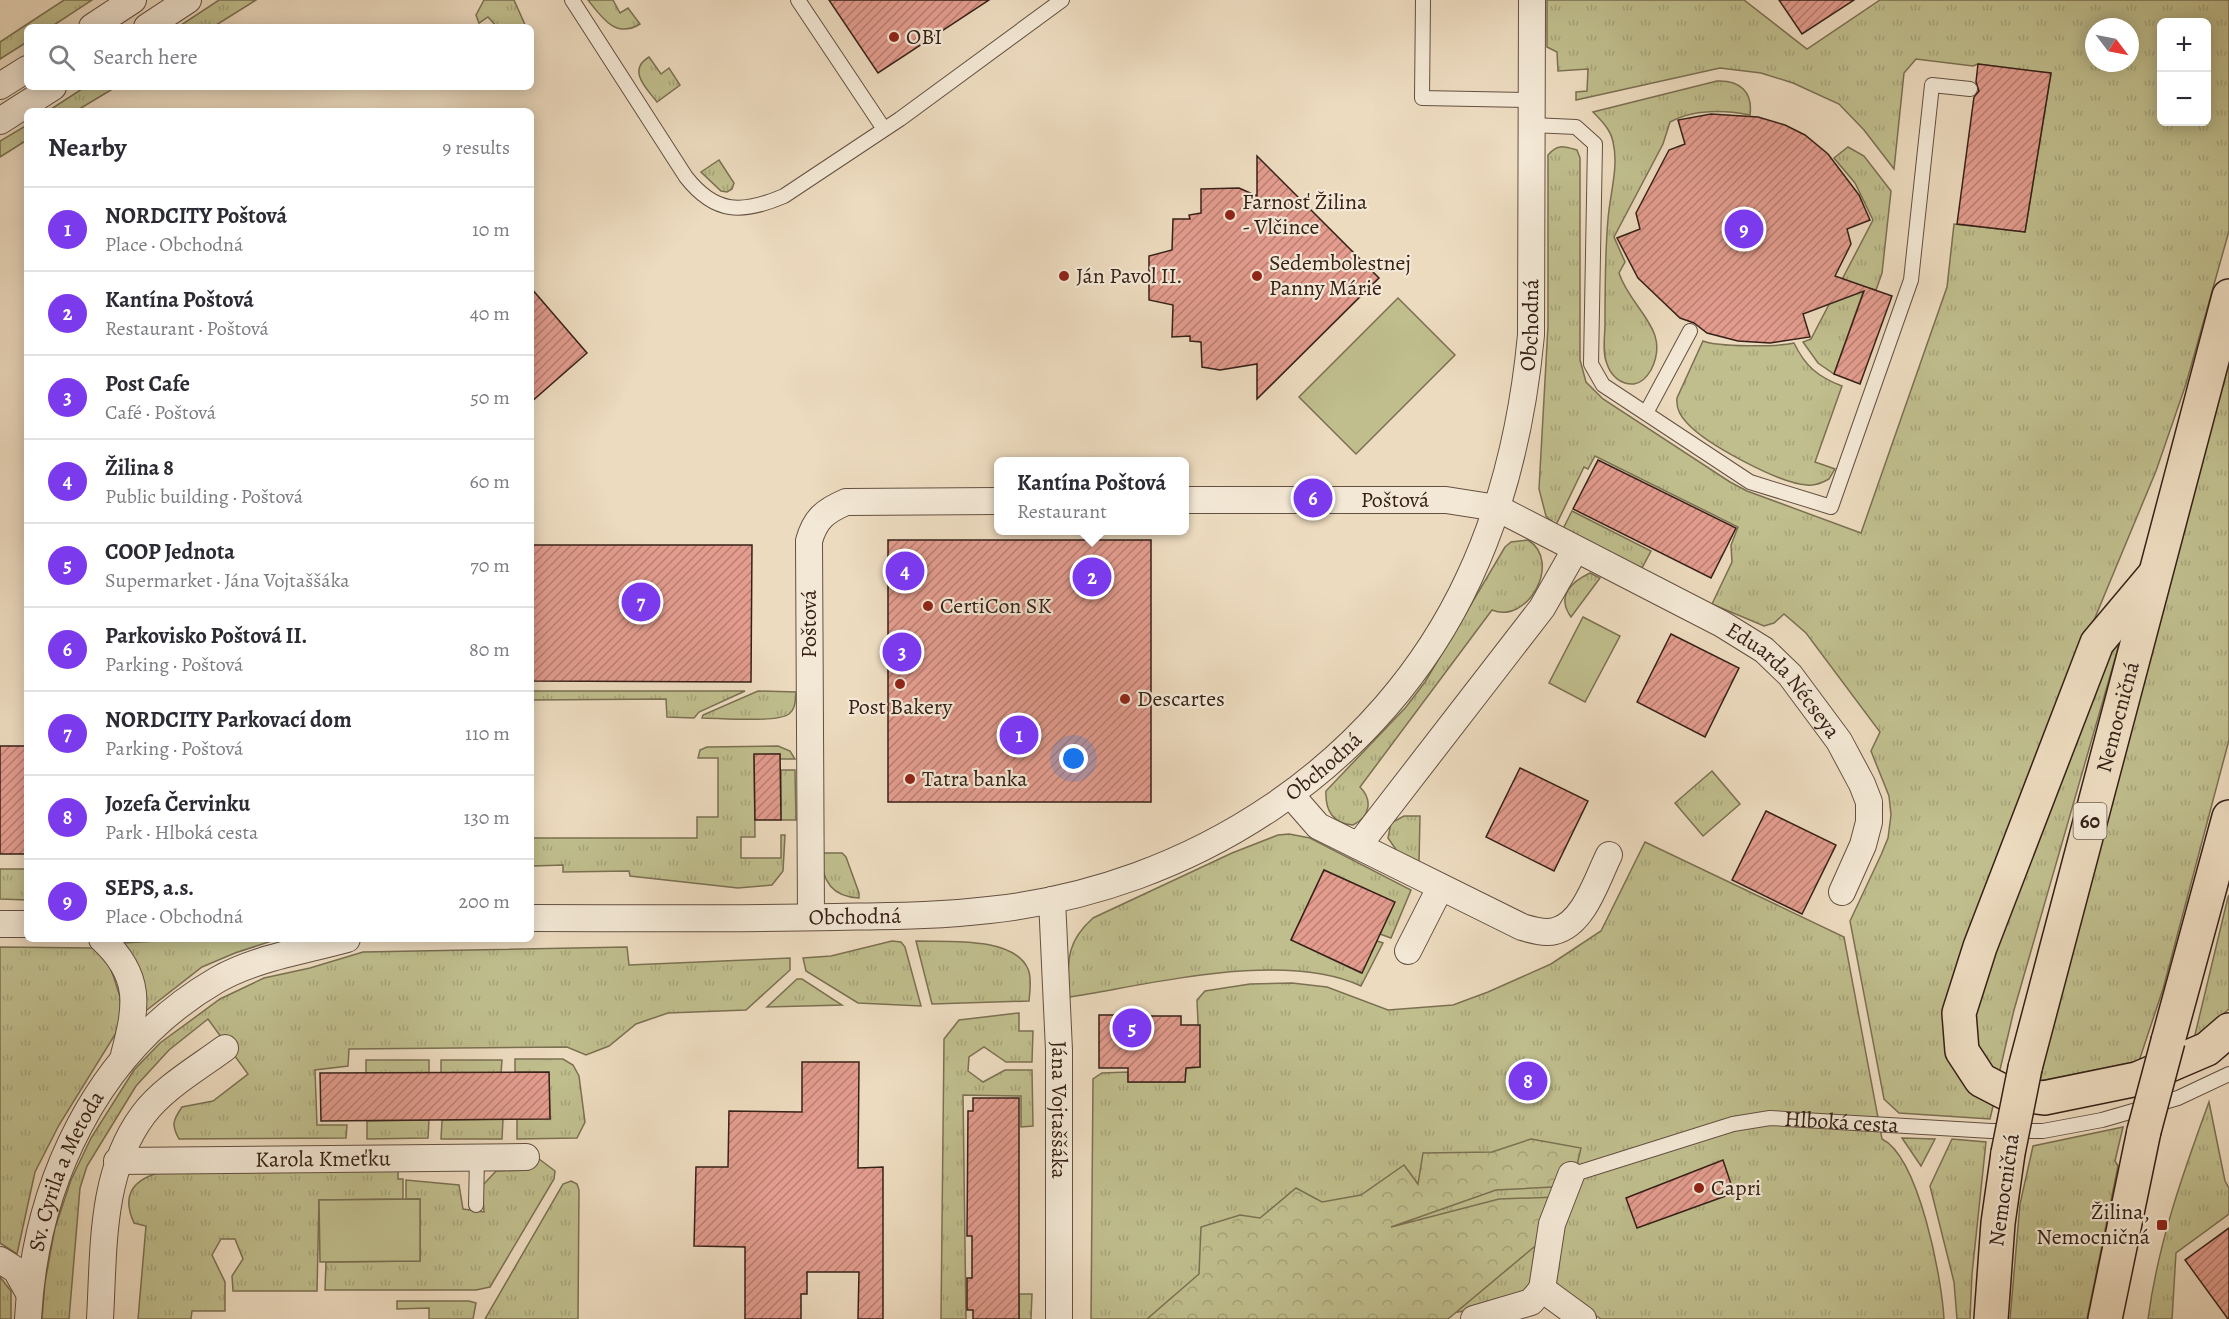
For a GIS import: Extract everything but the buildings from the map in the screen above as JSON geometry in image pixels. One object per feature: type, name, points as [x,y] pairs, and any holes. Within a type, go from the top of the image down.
[{"type":"main road","name":"Nemocničná","points":[[1991,1319],[1998,1223],[2008,1153],[2025,1068],[2229,296]]},
{"type":"main road","points":[[2155,574],[2097,644],[1980,947],[1959,1013],[1962,1051],[1981,1080],[2006,1093],[2044,1098],[2137,1079],[2207,1049],[2229,1030]]},
{"type":"main road","points":[[2105,1319],[2144,1131],[2229,817]]},
{"type":"main road","points":[[2209,889],[2229,864]]},
{"type":"street","points":[[97,24],[133,0]]},
{"type":"street","points":[[152,24],[188,0]]},
{"type":"street","name":"Obchodná","points":[[534,918],[811,917],[989,910],[1052,900],[1141,875],[1204,848],[1247,825],[1291,795],[1356,740],[1392,700],[1424,658],[1469,579],[1497,508],[1519,426],[1530,345],[1532,0]]},
{"type":"street","points":[[0,86],[24,71]]},
{"type":"street","points":[[0,121],[48,90]]},
{"type":"street","name":"Poštová","points":[[1189,500],[1446,500],[1497,508]]},
{"type":"street","name":"Poštová","points":[[811,917],[809,541],[813,526],[826,511],[846,502],[994,501]]},
{"type":"street","name":"Eduarda Nécseya","points":[[1497,508],[1722,624],[1764,650],[1790,675],[1815,706],[1851,761],[1869,801],[1869,822],[1863,845],[1842,892]]},
{"type":"street","points":[[1358,846],[1542,608],[1575,550]]},
{"type":"street","points":[[1291,795],[1318,826],[1522,927],[1555,931],[1578,915],[1609,855]]},
{"type":"street","points":[[1408,951],[1440,888]]},
{"type":"street","name":"Jána Vojtaššáka","points":[[1052,900],[1059,1050],[1059,1319]]},
{"type":"street","points":[[0,924],[24,924]]},
{"type":"street","name":"Sv. Cyrila a Metoda","points":[[105,942],[121,957],[131,981],[135,1015],[123,1058]]},
{"type":"street","name":"Sv. Cyrila a Metoda","points":[[28,1319],[35,1248],[45,1203],[65,1153],[96,1096],[123,1058],[182,1003],[218,979],[253,965],[336,942]]},
{"type":"street","points":[[100,1319],[106,1217],[117,1161],[144,1113],[174,1085],[225,1048]]},
{"type":"street","name":"Karola Kmeťku","points":[[117,1161],[526,1157]]},
{"type":"street","name":"Hlboká cesta","points":[[1542,1289],[1552,1224],[1571,1175]]},
{"type":"street","name":"Sv. Cyrila a Metoda","points":[[0,1260],[16,1270],[29,1293]]},
{"type":"street","points":[[1474,1319],[1531,1302],[1542,1289],[1583,1319]]},
{"type":"lane","points":[[572,0],[686,177],[701,195],[718,205],[740,209],[764,205],[784,196],[884,129],[1062,0]]},
{"type":"lane","points":[[798,0],[884,129]]},
{"type":"lane","points":[[1423,0],[1422,98],[1532,100]]},
{"type":"lane","points":[[1532,125],[1576,127],[1595,144],[1591,364],[1604,385],[1750,482],[1831,507],[1911,280],[1932,85],[1970,89]]},
{"type":"lane","points":[[1646,413],[1690,331]]},
{"type":"lane","name":"Hlboká cesta","points":[[1571,1175],[1732,1124],[1770,1118],[1991,1131],[2043,1131],[2102,1120],[2178,1098],[2229,1074]]},
{"type":"lane","points":[[477,1158],[477,1204]]},
{"type":"green space","points":[[64,0],[92,0],[56,24],[27,24]]},
{"type":"green space","points":[[219,0],[256,0],[218,24],[183,24]]},
{"type":"green space","points":[[484,0],[514,0],[525,24],[494,24],[488,17],[479,23],[476,15]]},
{"type":"green space","points":[[588,0],[613,0],[620,13],[628,8],[640,24],[631,28],[617,28],[604,19]]},
{"type":"green space","points":[[1547,0],[1744,0],[1807,49],[1880,0],[2229,0],[2229,231],[2186,384],[2156,471],[2072,673],[1947,1005],[1944,1022],[1948,1049],[1962,1070],[1994,1102],[1990,1119],[1899,1113],[1884,1099],[1850,921],[1888,838],[1891,815],[1889,796],[1871,751],[1880,732],[1806,633],[1784,614],[1774,623],[1764,626],[1712,604],[1732,562],[1731,545],[1738,527],[1595,456],[1588,469],[1584,467],[1556,525],[1546,516],[1539,489],[1548,326],[1548,155],[1554,149],[1564,147],[1577,150],[1580,158],[1580,360],[1586,382],[1603,399],[1730,482],[1747,491],[1861,533],[1947,287],[1954,224],[2025,232],[2051,74],[1978,64],[1973,66],[1916,59],[1904,73],[1894,169],[1864,130],[1839,104],[1793,83],[1761,73],[1720,68],[1576,100],[1576,92],[1587,91],[1588,69],[1558,71],[1557,52],[1547,47]]},
{"type":"green space","points":[[24,26],[24,44],[0,59],[0,42]]},
{"type":"green space","points":[[649,57],[661,74],[669,68],[680,85],[657,102],[644,85],[639,73],[639,68]]},
{"type":"green space","points":[[1717,81],[1732,83],[1743,89],[1749,100],[1750,115],[1709,112],[1689,115],[1670,122],[1663,144],[1614,237],[1625,262],[1619,273],[1653,331],[1657,343],[1656,356],[1648,375],[1637,383],[1625,383],[1611,372],[1605,359],[1604,349],[1606,245],[1615,170],[1615,151],[1610,133],[1593,112]]},
{"type":"green space","points":[[80,90],[111,90],[81,108],[53,108]]},
{"type":"green space","points":[[24,127],[24,142],[0,157],[0,141]]},
{"type":"green space","points":[[1848,147],[1864,156],[1891,191],[1882,273],[1876,290],[1865,287],[1834,374],[1818,363],[1803,342],[1811,339],[1873,220],[1855,183],[1834,158]]},
{"type":"green space","points":[[719,160],[734,183],[732,189],[727,192],[721,191],[701,172]]},
{"type":"green space","points":[[1398,298],[1455,355],[1356,454],[1299,397]]},
{"type":"green space","points":[[1703,341],[1747,346],[1794,343],[1813,370],[1842,386],[1815,462],[1835,469],[1829,479],[1810,485],[1794,483],[1761,470],[1696,432],[1685,420],[1680,414],[1677,398]]},
{"type":"green space","points":[[2229,362],[2229,740],[2163,989],[2139,1061],[2040,1081],[2061,984]]},
{"type":"green space","points":[[1572,511],[1651,551],[1642,568],[1563,529]]},
{"type":"green space","points":[[1528,540],[1538,550],[1542,562],[1541,576],[1536,589],[1528,600],[1517,608],[1505,612],[1492,610],[1360,787],[1368,803],[1363,818],[1353,825],[1335,819],[1327,804],[1326,791],[1406,707],[1425,682],[1505,547],[1511,542]]},
{"type":"green space","points":[[1590,573],[1600,578],[1571,617],[1565,603],[1565,596],[1572,585]]},
{"type":"green space","points":[[2125,608],[2129,610],[2014,1010],[1999,1074],[1980,1051],[1975,1035],[1973,1006]]},
{"type":"green space","points":[[1583,617],[1620,636],[1585,702],[1549,683]]},
{"type":"green space","points":[[534,691],[745,691],[699,712],[694,718],[667,717],[666,699],[534,700]]},
{"type":"green space","points":[[758,691],[796,692],[793,710],[783,717],[773,718],[702,718],[703,715]]},
{"type":"green space","points":[[778,746],[790,751],[795,759],[780,759],[780,754],[754,755],[755,837],[741,837],[741,858],[781,858],[781,835],[785,835],[783,871],[772,885],[738,888],[630,876],[629,871],[563,872],[563,865],[534,866],[534,838],[697,838],[697,817],[718,817],[718,758],[698,758],[700,750],[707,747]]},
{"type":"green space","points":[[781,770],[795,770],[796,820],[781,820]]},
{"type":"green space","points":[[1712,771],[1740,804],[1703,836],[1675,803]]},
{"type":"green space","points":[[1404,816],[1420,816],[1419,863],[1399,854],[1388,838],[1391,823]]},
{"type":"green space","points":[[1289,834],[1310,838],[1411,890],[1391,938],[1380,934],[1394,902],[1324,870],[1291,940],[1361,973],[1377,941],[1383,943],[1361,986],[1330,976],[1295,971],[1257,970],[1178,978],[1069,997],[1070,953],[1077,936],[1093,918],[1232,853],[1278,835]]},
{"type":"green space","points":[[1645,842],[1844,937],[1882,1139],[1895,1150],[1907,1169],[1917,1193],[1939,1277],[1944,1319],[1601,1319],[1552,1286],[1482,1307],[1410,1319],[1091,1319],[1093,1079],[1102,1073],[1128,1072],[1128,1082],[1185,1082],[1186,1068],[1200,1067],[1197,1000],[1205,991],[1250,984],[1292,983],[1327,987],[1388,1010],[1453,1005],[1488,992],[1551,964],[1601,931]]},
{"type":"green space","points":[[821,853],[842,853],[846,857],[859,898],[849,897],[835,890],[826,878]]},
{"type":"green space","points":[[0,869],[24,869],[24,900],[0,899]]},
{"type":"green space","points":[[2229,895],[2229,1009],[2194,1039],[2228,897]]},
{"type":"green space","points":[[892,941],[901,942],[905,947],[921,1006],[858,1003],[806,971],[803,958],[831,956]]},
{"type":"green space","points":[[916,941],[978,943],[1009,951],[1020,958],[1028,969],[1029,1001],[932,1004]]},
{"type":"green space","points":[[269,942],[202,967],[143,1013],[123,943]]},
{"type":"green space","points":[[0,947],[94,948],[107,960],[120,997],[121,1015],[116,1033],[59,1125],[35,1172],[17,1254],[0,1243]]},
{"type":"green space","points":[[627,947],[629,965],[790,958],[790,970],[746,1010],[668,1013],[636,1024],[609,1046],[586,1055],[567,1047],[349,1049],[348,1066],[315,1070],[317,1125],[347,1125],[346,1138],[179,1139],[174,1123],[182,1107],[213,1101],[248,1074],[208,1019],[169,1050],[136,1086],[87,1166],[80,1188],[69,1319],[42,1319],[45,1282],[55,1228],[71,1180],[91,1138],[134,1070],[160,1043],[220,999],[264,978],[310,968],[363,952]]},
{"type":"green space","points":[[797,979],[802,979],[842,1005],[767,1007]]},
{"type":"green space","points":[[1019,1013],[1019,1031],[1033,1031],[1032,1062],[1006,1062],[984,1047],[969,1057],[968,1071],[983,1082],[1005,1070],[1032,1070],[1033,1126],[1021,1127],[1021,1096],[963,1095],[966,1319],[941,1319],[944,1039],[959,1020]]},
{"type":"green space","points":[[515,1059],[563,1059],[573,1065],[579,1076],[585,1122],[577,1138],[517,1139],[517,1119],[550,1118],[549,1073],[515,1072]]},
{"type":"green space","points":[[366,1060],[429,1060],[429,1073],[366,1073]]},
{"type":"green space","points":[[441,1060],[502,1060],[501,1073],[441,1073]]},
{"type":"green space","points":[[2209,1102],[2225,1181],[2229,1188],[2229,1214],[2176,1253],[2172,1319],[2148,1319],[2165,1236]]},
{"type":"green space","points":[[503,1119],[502,1139],[441,1139],[442,1120]]},
{"type":"green space","points":[[429,1120],[428,1138],[367,1139],[367,1121]]},
{"type":"green space","points":[[2123,1127],[2115,1161],[2118,1166],[2087,1319],[2010,1319],[2020,1204],[2033,1146]]},
{"type":"green space","points":[[1902,1138],[1935,1139],[1921,1166]]},
{"type":"green space","points":[[1531,1139],[1581,1148],[1572,1186],[1496,1190],[1391,1227],[1499,1199],[1557,1197],[1540,1242],[1448,1319],[1147,1319],[1199,1274],[1201,1227],[1240,1215],[1260,1218],[1296,1188],[1322,1202],[1361,1195],[1404,1165],[1418,1184],[1423,1153],[1492,1152]]},
{"type":"green space","points":[[1952,1139],[1986,1142],[1972,1274],[1970,1319],[1957,1319],[1954,1282],[1930,1186]]},
{"type":"green space","points":[[531,1153],[555,1171],[554,1179],[490,1287],[476,1290],[325,1290],[326,1262],[420,1261],[420,1199],[406,1199],[406,1180],[459,1185],[463,1209],[484,1212],[482,1186],[496,1171],[528,1170]]},
{"type":"green space","points":[[398,1170],[398,1179],[403,1179],[403,1199],[319,1200],[317,1291],[233,1291],[232,1276],[243,1259],[235,1239],[221,1239],[212,1255],[225,1282],[225,1311],[192,1311],[191,1319],[138,1319],[146,1226],[134,1223],[130,1214],[129,1198],[135,1185],[149,1176],[158,1173]]},
{"type":"green space","points":[[571,1181],[577,1184],[579,1190],[578,1319],[485,1319],[563,1184]]},
{"type":"green space","points":[[420,1199],[420,1261],[320,1262],[319,1200]]},
{"type":"green space","points":[[0,1277],[11,1291],[11,1319],[0,1319]]},
{"type":"green space","points":[[1019,1294],[1032,1294],[1031,1319],[1019,1319]]},
{"type":"green space","points":[[397,1301],[469,1301],[476,1303],[473,1319],[429,1319],[429,1308],[397,1309]]},
{"type":"place","name":"OBI","points":[[894,37]]},
{"type":"place","name":"Farnosť Žilina - Vlčince","points":[[1230,215]]},
{"type":"place","name":"SEPS, a.s.","points":[[1744,229]]},
{"type":"place","name":"Ján Pavol II.","points":[[1064,276]]},
{"type":"place","name":"Sedembolestnej Panny Márie","points":[[1257,276]]},
{"type":"place","name":"Parkovisko Poštová II.","points":[[1313,498]]},
{"type":"place","name":"Žilina 8","points":[[905,571]]},
{"type":"place","name":"Kantína Poštová","points":[[1092,577]]},
{"type":"place","name":"NORDCITY Parkovací dom","points":[[641,602]]},
{"type":"place","name":"CertiCon SK","points":[[928,606]]},
{"type":"place","name":"Post Cafe","points":[[902,652]]},
{"type":"place","name":"Post Bakery","points":[[900,684]]},
{"type":"place","name":"Descartes","points":[[1125,699]]},
{"type":"place","name":"NORDCITY Poštová","points":[[1019,735]]},
{"type":"place","name":"Tatra banka","points":[[910,779]]},
{"type":"place","name":"COOP Jednota","points":[[1132,1028]]},
{"type":"place","name":"Jozefa Červinku","points":[[1528,1081]]},
{"type":"place","name":"Capri","points":[[1699,1188]]},
{"type":"place","name":"Žilina, Nemocničná","points":[[2162,1225]]}]
